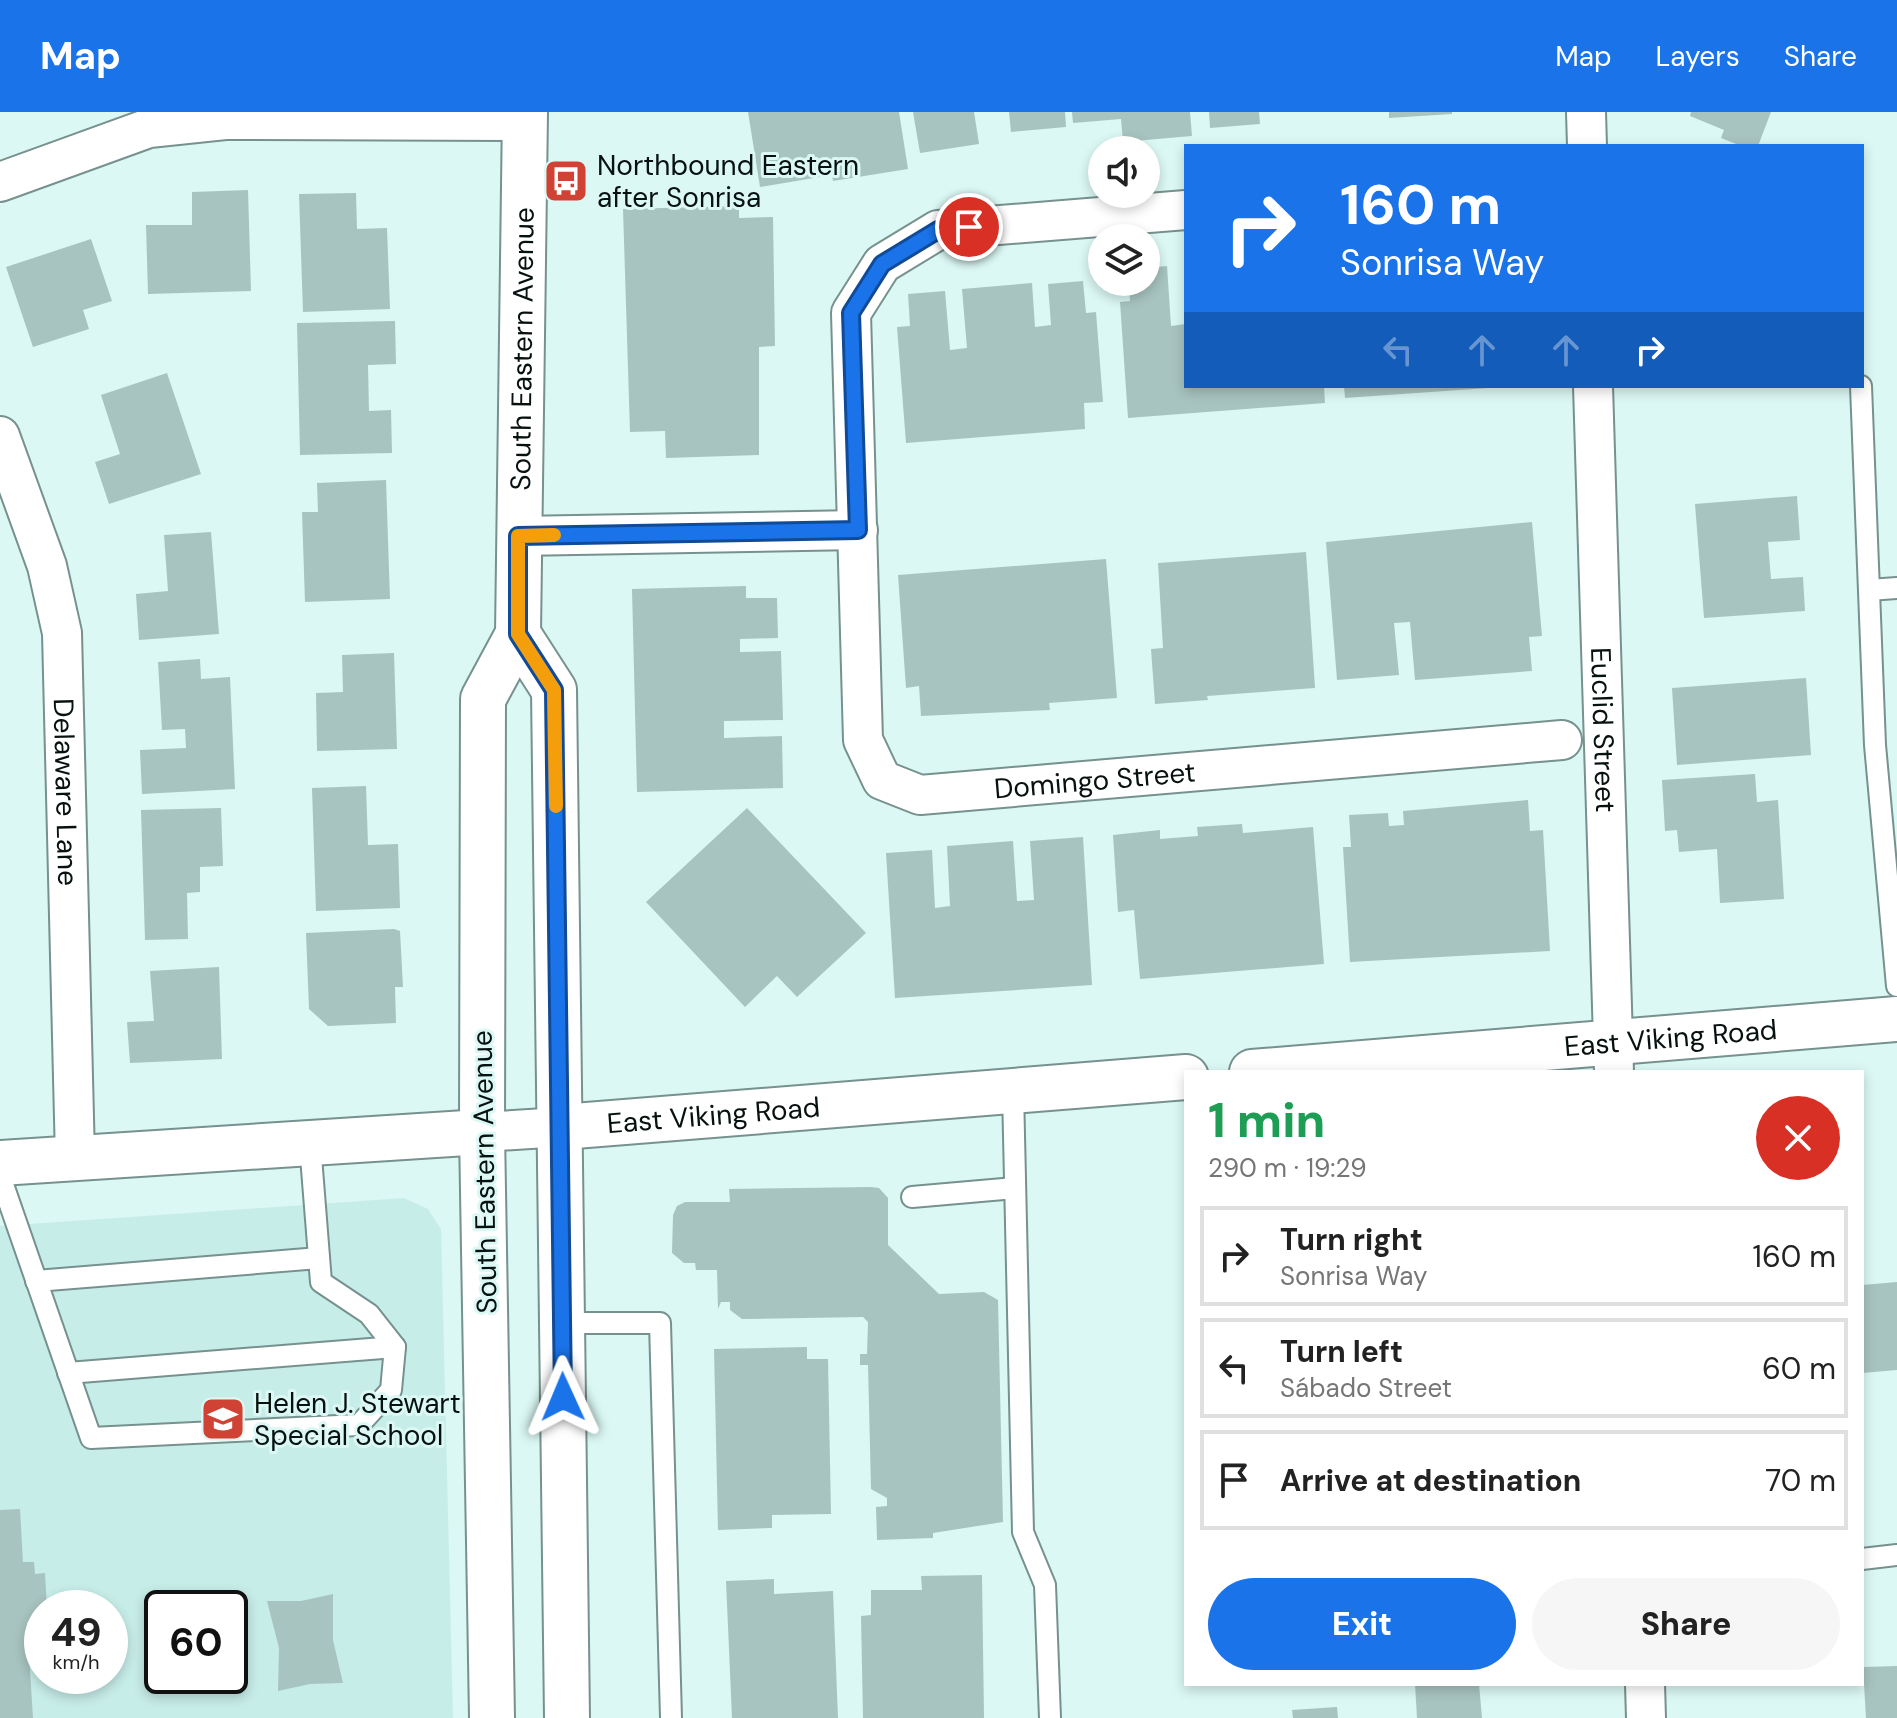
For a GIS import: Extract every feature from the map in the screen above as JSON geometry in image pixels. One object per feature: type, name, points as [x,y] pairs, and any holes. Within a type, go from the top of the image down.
[{"type":"main road","name":"South Eastern Avenue","points":[[492,1718],[482,1132],[483,699],[518,634],[525,116]]},
{"type":"main road","points":[[518,634],[554,690],[562,1127],[567,1718]]},
{"type":"main road","name":"East Viking Road","points":[[1304,1070],[1613,1058],[1897,1019]]},
{"type":"main road","name":"East Viking Road","points":[[562,1127],[1184,1077]]},
{"type":"main road","name":"East Viking Road","points":[[0,1163],[482,1132]]},
{"type":"street","points":[[1586,112],[1587,144]]},
{"type":"street","points":[[0,182],[149,128],[225,120],[525,116]]},
{"type":"street","name":"Domingo Street","points":[[1184,210],[938,230],[882,264],[851,313],[863,740],[882,780],[920,795],[1562,740]]},
{"type":"street","name":"Euclid Street","points":[[1593,388],[1613,1058]]},
{"type":"street","name":"Delaware Lane","points":[[0,436],[47,566],[62,633],[75,1158]]},
{"type":"street","points":[[518,536],[858,530]]},
{"type":"street","name":"East Viking Road","points":[[482,1132],[562,1127]]},
{"type":"street","points":[[1645,1686],[1646,1718]]},
{"type":"lane","points":[[1861,388],[1875,745],[1897,986]]},
{"type":"lane","points":[[1869,590],[1897,588]]},
{"type":"lane","points":[[1013,1091],[1023,1532],[1045,1585],[1050,1718]]},
{"type":"lane","points":[[0,1176],[91,1438],[359,1425],[391,1390],[395,1347],[369,1314],[321,1282],[310,1144]]},
{"type":"lane","points":[[912,1197],[1015,1188]]},
{"type":"lane","points":[[36,1281],[319,1258]]},
{"type":"lane","points":[[562,1323],[660,1323],[671,1718]]},
{"type":"lane","points":[[68,1373],[395,1347]]},
{"type":"lane","points":[[1864,1559],[1897,1555]]},
{"type":"shaded area","name":"Helen J. Stewart Special School","points":[[404,1198],[428,1209],[441,1229],[453,1718],[0,1718],[0,1226]]},
{"type":"building","points":[[748,112],[899,112],[908,169],[833,181],[832,175],[760,187]]},
{"type":"building","points":[[913,112],[974,112],[979,144],[920,153]]},
{"type":"building","points":[[1009,112],[1065,112],[1066,127],[1011,132]]},
{"type":"building","points":[[1072,112],[1190,112],[1192,136],[1160,139],[1160,136],[1122,136],[1121,119],[1073,123]]},
{"type":"building","points":[[1209,112],[1259,112],[1260,124],[1210,128]]},
{"type":"building","points":[[1389,112],[1452,112],[1452,114],[1389,118]]},
{"type":"building","points":[[1691,112],[1771,112],[1759,144],[1736,144],[1721,138],[1724,130],[1690,116]]},
{"type":"building","points":[[248,190],[251,291],[148,294],[146,225],[192,225],[192,192]]},
{"type":"building","points":[[356,193],[357,229],[387,228],[390,309],[303,312],[299,194]]},
{"type":"building","points":[[739,206],[739,218],[773,217],[775,346],[759,347],[759,455],[666,458],[665,431],[630,432],[623,209]]},
{"type":"building","points":[[91,239],[112,301],[83,310],[89,329],[33,347],[6,267]]},
{"type":"building","points":[[1167,266],[1171,326],[1184,324],[1184,388],[1324,388],[1325,403],[1128,418],[1120,302],[1130,301],[1130,296],[1160,296],[1160,267]]},
{"type":"building","points":[[1083,281],[1086,313],[1096,312],[1103,402],[1084,403],[1085,429],[906,443],[897,327],[910,326],[908,294],[945,291],[950,350],[967,348],[962,289],[1032,283],[1035,327],[1051,325],[1048,284]]},
{"type":"building","points":[[395,321],[396,364],[368,365],[369,411],[391,410],[392,453],[300,455],[297,323]]},
{"type":"building","points":[[167,373],[201,474],[109,504],[95,462],[120,454],[101,395]]},
{"type":"building","points":[[1344,388],[1488,388],[1345,398]]},
{"type":"building","points":[[386,480],[390,599],[305,602],[302,512],[318,512],[317,483]]},
{"type":"building","points":[[1797,496],[1800,540],[1768,542],[1771,579],[1803,577],[1805,611],[1704,618],[1695,504]]},
{"type":"building","points":[[1532,522],[1542,636],[1529,637],[1532,671],[1415,680],[1410,622],[1394,623],[1399,675],[1337,680],[1326,542]]},
{"type":"building","points":[[211,532],[219,634],[139,640],[136,594],[168,591],[164,535]]},
{"type":"building","points":[[1306,552],[1315,688],[1207,696],[1208,700],[1155,704],[1151,649],[1163,648],[1158,563]]},
{"type":"building","points":[[1106,559],[1117,698],[1049,703],[1050,710],[921,716],[919,686],[906,688],[898,575]]},
{"type":"building","points":[[746,586],[746,598],[777,598],[778,638],[740,639],[740,652],[781,651],[783,720],[724,721],[724,738],[782,736],[783,788],[637,792],[632,589]]},
{"type":"building","points":[[394,653],[397,749],[317,751],[316,693],[343,692],[342,655]]},
{"type":"building","points":[[200,659],[201,679],[230,677],[235,789],[142,794],[140,750],[186,748],[185,729],[162,730],[158,662]]},
{"type":"building","points":[[1806,678],[1811,755],[1677,765],[1672,688]]},
{"type":"building","points":[[1755,774],[1757,802],[1778,800],[1784,899],[1720,903],[1717,849],[1679,852],[1677,830],[1665,831],[1662,780]]},
{"type":"building","points":[[366,786],[368,845],[398,844],[400,908],[316,911],[312,788]]},
{"type":"building","points":[[1528,800],[1530,831],[1543,830],[1550,951],[1350,962],[1343,847],[1351,847],[1349,815],[1388,813],[1389,826],[1404,825],[1403,811]]},
{"type":"building","points":[[221,808],[223,866],[200,867],[200,892],[187,893],[188,939],[145,940],[141,810]]},
{"type":"building","points":[[747,808],[866,933],[797,997],[777,976],[745,1007],[646,902]]},
{"type":"building","points":[[1242,824],[1243,833],[1313,827],[1324,964],[1140,979],[1134,910],[1118,912],[1113,835],[1160,830],[1160,839],[1198,836],[1197,827]]},
{"type":"building","points":[[1083,837],[1092,985],[895,998],[886,853],[932,850],[935,908],[950,906],[947,846],[1013,841],[1017,901],[1034,900],[1030,841]]},
{"type":"building","points":[[400,931],[403,987],[395,987],[396,1023],[328,1026],[309,1009],[306,933]]},
{"type":"building","points":[[219,967],[222,1059],[130,1063],[127,1022],[154,1021],[150,971]]},
{"type":"building","points":[[879,1188],[888,1198],[888,1245],[939,1294],[984,1292],[998,1300],[1003,1522],[933,1533],[933,1538],[877,1540],[876,1507],[887,1506],[887,1498],[871,1489],[868,1365],[860,1365],[860,1354],[867,1354],[868,1322],[863,1317],[742,1319],[730,1310],[730,1302],[721,1302],[718,1309],[717,1270],[696,1270],[695,1263],[684,1263],[672,1253],[673,1215],[677,1206],[685,1202],[730,1202],[729,1189]]},
{"type":"building","points":[[1897,1282],[1897,1370],[1864,1373],[1864,1285]]},
{"type":"building","points":[[807,1347],[807,1359],[828,1359],[831,1514],[772,1515],[772,1528],[718,1530],[714,1349]]},
{"type":"building","points":[[20,1509],[23,1562],[34,1562],[35,1574],[45,1573],[46,1590],[24,1590],[24,1694],[32,1694],[33,1718],[0,1718],[0,1510]]},
{"type":"building","points":[[982,1575],[984,1718],[863,1718],[861,1616],[871,1615],[871,1590],[922,1590],[921,1576]]},
{"type":"building","points":[[774,1579],[774,1594],[833,1591],[838,1718],[732,1718],[726,1581]]},
{"type":"building","points":[[333,1594],[333,1640],[343,1683],[310,1684],[278,1691],[279,1648],[267,1601],[301,1601]]},
{"type":"building","points":[[1897,1666],[1897,1718],[1866,1718],[1864,1667]]},
{"type":"building","points":[[1415,1686],[1479,1686],[1482,1718],[1417,1718]]},
{"type":"building","points":[[1337,1707],[1338,1718],[1293,1718],[1292,1710]]},
{"type":"slow traffic","points":[[554,535],[518,536],[518,634],[554,690],[556,806]]},
{"type":"place","name":"Northbound Eastern after Sonrisa","points":[[566,181]]},
{"type":"place","name":"Helen J. Stewart Special School","points":[[223,1419]]},
{"type":"route","points":[[563,1397],[562,1127],[554,690],[518,634],[518,536],[858,530],[851,313],[882,264],[938,230],[969,227]]}]
